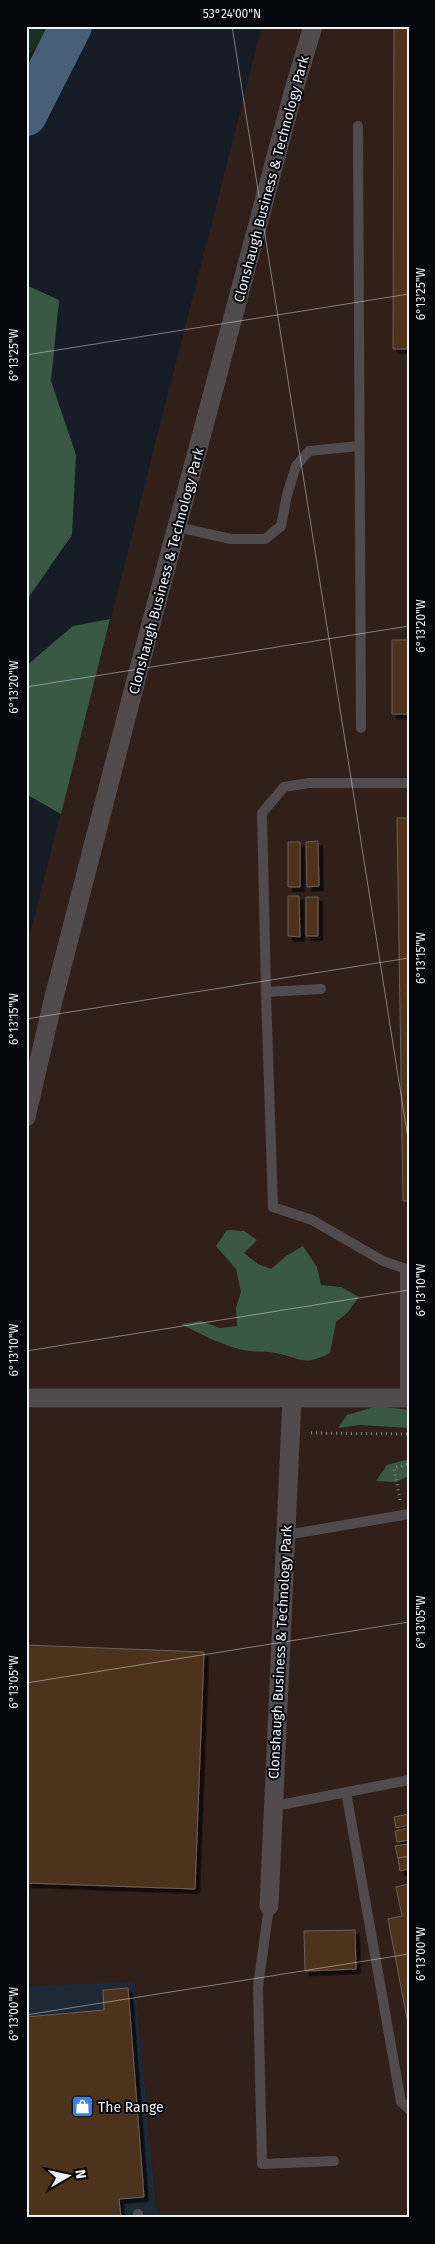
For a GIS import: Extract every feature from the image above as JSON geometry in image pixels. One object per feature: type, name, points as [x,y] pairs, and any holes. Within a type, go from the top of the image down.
[{"type":"street","name":"Clonshaugh Business & Technology Park","points":[[26,1117],[53,1001],[177,527],[285,122],[313,26]]},
{"type":"street","points":[[26,1398],[407,1398]]},
{"type":"street","name":"Clonshaugh Business & Technology Park","points":[[269,1906],[292,1398]]},
{"type":"lane","points":[[358,126],[361,728]]},
{"type":"lane","points":[[177,527],[231,539],[265,539],[281,526],[287,495],[296,466],[309,451],[359,446]]},
{"type":"lane","points":[[407,1398],[407,1270],[383,1261],[312,1220],[274,1207],[262,813],[284,787],[309,783],[409,783]]},
{"type":"lane","points":[[266,992],[320,989]]},
{"type":"lane","points":[[286,1535],[406,1514]]},
{"type":"lane","points":[[273,1804],[285,1804],[409,1780]]},
{"type":"lane","points":[[346,1792],[401,2102],[409,2109]]},
{"type":"lane","points":[[269,1906],[258,1987],[262,2164],[334,2161]]},
{"type":"path","points":[[291,1433],[409,1434]]},
{"type":"path","points":[[406,1514],[394,1468],[409,1464]]},
{"type":"shaded area","points":[[262,26],[409,26],[409,2218],[163,2218],[156,2205],[135,1982],[26,1986],[26,949]]},
{"type":"shaded area","name":"The Range","points":[[135,1981],[156,2205],[163,2218],[26,2218],[26,1986]]},
{"type":"green space","points":[[26,26],[59,26],[26,57]]},
{"type":"green space","points":[[26,285],[59,300],[51,381],[76,455],[72,535],[26,601]]},
{"type":"green space","points":[[110,619],[61,814],[26,794],[26,666],[73,626]]},
{"type":"green space","points":[[227,1230],[244,1231],[257,1240],[244,1253],[258,1264],[271,1269],[286,1256],[303,1246],[317,1267],[321,1285],[341,1287],[359,1297],[347,1313],[336,1322],[330,1353],[314,1360],[303,1360],[273,1352],[249,1351],[222,1344],[181,1324],[201,1321],[220,1328],[237,1326],[236,1308],[241,1292],[236,1269],[216,1246]]},
{"type":"green space","points":[[377,1406],[409,1410],[409,1428],[360,1425],[338,1428],[347,1415]]},
{"type":"green space","points":[[409,1459],[409,1476],[396,1482],[376,1481],[387,1465]]},
{"type":"building","points":[[394,26],[409,26],[409,349],[393,349]]},
{"type":"building","points":[[392,640],[409,640],[409,714],[392,714]]},
{"type":"building","points":[[397,818],[409,818],[409,1201],[403,1201]]},
{"type":"building","points":[[318,841],[319,886],[307,887],[306,842]]},
{"type":"building","points":[[288,842],[300,842],[300,887],[288,887]]},
{"type":"building","points":[[288,896],[299,896],[300,937],[288,936]]},
{"type":"building","points":[[306,897],[318,897],[318,936],[306,936]]},
{"type":"building","points":[[26,1645],[204,1652],[195,1889],[26,1883]]},
{"type":"building","points":[[409,1814],[409,1825],[396,1828],[394,1817]]},
{"type":"building","points":[[409,1828],[409,1840],[397,1842],[395,1831]]},
{"type":"building","points":[[409,1844],[409,1856],[398,1858],[395,1846]]},
{"type":"building","points":[[409,1856],[409,1869],[400,1871],[398,1858]]},
{"type":"building","points":[[409,1884],[409,2029],[388,1919],[402,1916],[396,1887]]},
{"type":"building","points":[[355,1930],[356,1969],[305,1971],[304,1931]]},
{"type":"building","name":"The Range","points":[[128,1988],[144,2197],[119,2199],[121,2218],[26,2218],[26,2017],[104,2010],[103,1990]]},
{"type":"waterway","points":[[26,115],[71,26]]},
{"type":"place","name":"The Range","points":[[82,2107]]}]
